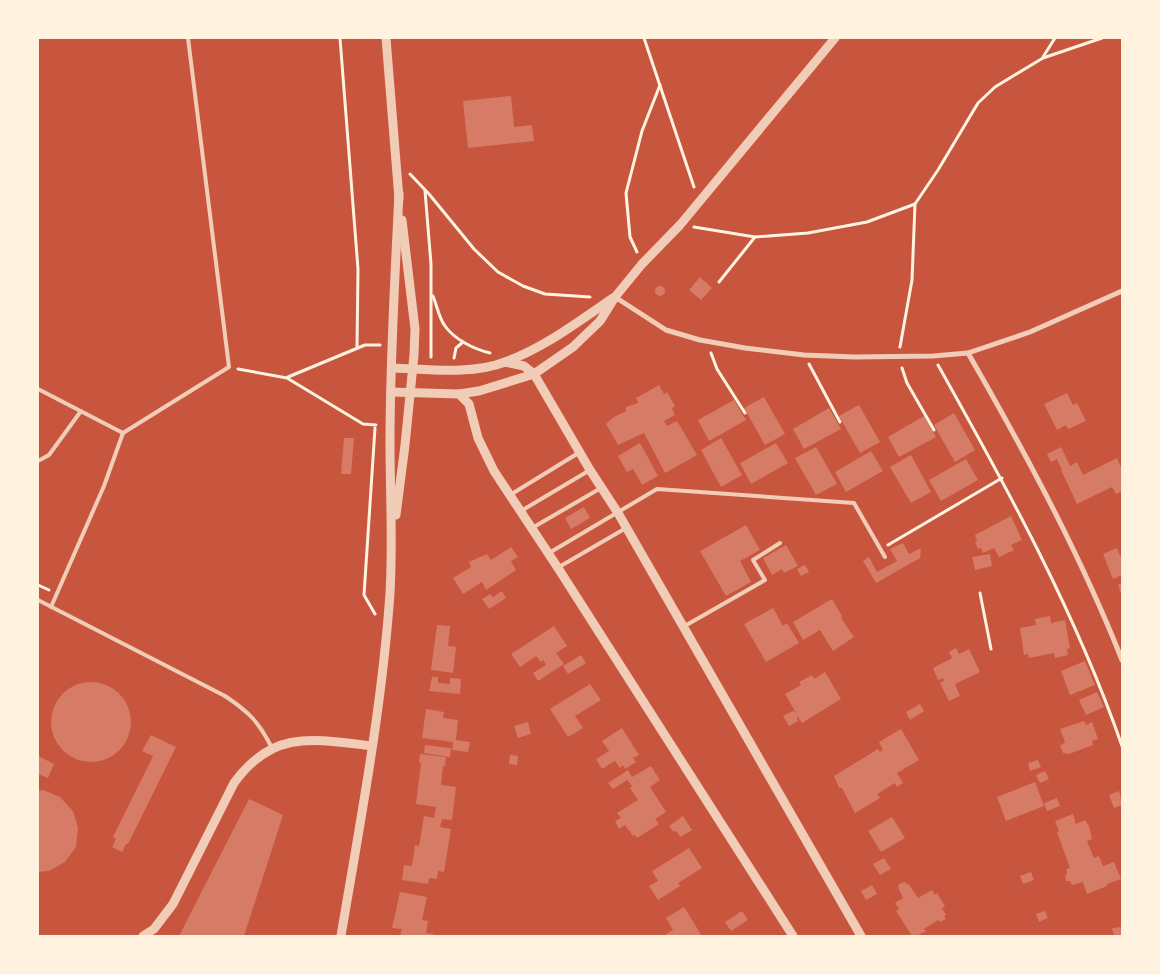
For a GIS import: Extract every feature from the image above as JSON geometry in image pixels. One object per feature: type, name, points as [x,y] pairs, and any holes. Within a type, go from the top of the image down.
[{"type":"street","points":[[341,936],[372,746],[386,635],[392,544],[413,368],[415,329],[399,193],[386,38]]},
{"type":"street","points":[[391,392],[459,394],[497,387],[534,374],[573,348],[600,321],[616,296],[642,264],[680,225],[835,38]]},
{"type":"street","points":[[392,544],[391,392],[399,193]]},
{"type":"street","points":[[616,296],[666,330],[707,341],[804,355],[855,357],[933,356],[968,353],[1030,332],[1122,291]]},
{"type":"street","points":[[392,368],[466,369],[505,362],[549,340],[616,296]]},
{"type":"street","points":[[968,353],[1011,428],[1062,528],[1110,629],[1122,660]]},
{"type":"street","points":[[505,362],[524,366],[534,374],[590,470],[618,513],[861,936]]},
{"type":"street","points":[[459,394],[469,404],[478,438],[494,471],[794,936]]},
{"type":"street","points":[[143,936],[158,923],[173,904],[234,783],[261,754],[272,748],[298,741],[312,740],[372,746]]},
{"type":"lane","points":[[51,607],[104,486],[124,433],[229,367],[188,38]]},
{"type":"lane","points":[[38,389],[124,433]]},
{"type":"lane","points":[[38,461],[49,455],[81,410]]},
{"type":"lane","points":[[510,495],[580,452]]},
{"type":"lane","points":[[520,511],[590,470]]},
{"type":"lane","points":[[532,528],[601,488]]},
{"type":"lane","points":[[549,554],[657,490],[854,503],[885,557]]},
{"type":"lane","points":[[558,568],[626,528]]},
{"type":"lane","points":[[683,627],[764,580],[753,560],[780,543]]},
{"type":"lane","points":[[38,600],[225,696],[251,715],[262,728],[272,748]]},
{"type":"path","points":[[340,38],[358,269],[357,348]]},
{"type":"path","points":[[644,38],[699,202]]},
{"type":"path","points":[[1043,58],[1055,38]]},
{"type":"path","points":[[934,430],[907,383],[898,356],[912,280],[915,204],[938,170],[978,102],[994,87],[1043,58],[1102,38]]},
{"type":"path","points":[[642,264],[630,237],[626,192],[642,131],[660,85]]},
{"type":"path","points":[[431,357],[432,296],[426,190],[474,249],[498,272],[514,282],[545,294],[589,298],[616,296]]},
{"type":"path","points":[[680,225],[755,237],[808,233],[867,222],[915,204]]},
{"type":"path","points":[[719,282],[755,237]]},
{"type":"path","points":[[432,296],[445,326],[464,342],[484,351]]},
{"type":"path","points":[[707,341],[716,369],[745,413]]},
{"type":"path","points":[[454,358],[456,348],[464,342]]},
{"type":"path","points":[[287,378],[365,345],[380,345]]},
{"type":"path","points":[[804,355],[840,422]]},
{"type":"path","points":[[933,356],[1002,478],[1086,648],[1122,746]]},
{"type":"path","points":[[229,367],[287,378],[362,424],[376,424]]},
{"type":"path","points":[[376,419],[364,595],[386,635]]},
{"type":"path","points":[[880,549],[1002,478]]},
{"type":"path","points":[[980,593],[991,649]]},
{"type":"building","points":[[511,96],[514,127],[532,125],[534,141],[468,148],[463,101]]},
{"type":"building","points":[[700,277],[712,288],[701,300],[689,290]]},
{"type":"building","points":[[658,286],[662,286],[665,291],[664,295],[658,296],[655,293],[655,289]]},
{"type":"building","points":[[659,385],[664,394],[667,392],[675,406],[672,408],[675,415],[664,421],[667,426],[677,421],[697,455],[665,473],[644,433],[618,445],[606,424],[614,417],[626,411],[626,407],[638,403],[636,398]]},
{"type":"building","points":[[1067,393],[1073,405],[1077,403],[1086,421],[1068,429],[1066,425],[1057,430],[1044,404]]},
{"type":"building","points":[[764,397],[785,434],[765,445],[744,408]]},
{"type":"building","points":[[734,400],[746,420],[709,441],[698,420]]},
{"type":"building","points":[[859,405],[880,442],[860,453],[839,416]]},
{"type":"building","points":[[829,408],[841,429],[804,449],[793,429]]},
{"type":"building","points":[[954,413],[975,450],[955,462],[934,425]]},
{"type":"building","points":[[924,416],[936,437],[899,457],[888,437]]},
{"type":"building","points":[[344,438],[354,438],[351,474],[341,474]]},
{"type":"building","points":[[721,438],[742,475],[721,487],[701,450]]},
{"type":"building","points":[[640,443],[658,476],[642,485],[633,469],[627,472],[618,456]]},
{"type":"building","points":[[776,443],[788,463],[751,484],[740,463]]},
{"type":"building","points":[[816,447],[837,484],[816,495],[795,458]]},
{"type":"building","points":[[1061,447],[1070,466],[1077,462],[1083,475],[1117,458],[1122,470],[1122,491],[1116,494],[1112,487],[1077,504],[1057,459],[1051,462],[1047,454]]},
{"type":"building","points":[[871,451],[883,471],[846,492],[835,472]]},
{"type":"building","points":[[911,455],[931,492],[911,503],[890,467]]},
{"type":"building","points":[[966,459],[978,480],[941,501],[929,480]]},
{"type":"building","points":[[584,507],[590,518],[571,529],[565,518]]},
{"type":"building","points":[[1011,516],[1022,540],[1011,545],[1014,550],[999,557],[994,548],[983,553],[981,548],[978,549],[975,535]]},
{"type":"building","points":[[746,525],[760,550],[740,561],[751,582],[726,596],[700,551]]},
{"type":"building","points":[[903,543],[909,554],[921,548],[920,558],[876,583],[863,561],[869,557],[877,572],[897,561],[890,549]]},
{"type":"building","points":[[786,545],[798,566],[784,573],[782,569],[772,575],[763,558]]},
{"type":"building","points":[[511,547],[518,557],[511,561],[516,570],[486,590],[482,582],[463,594],[453,578],[471,567],[469,562],[487,554],[491,560]]},
{"type":"building","points":[[1117,548],[1120,556],[1122,555],[1122,575],[1113,579],[1103,554]]},
{"type":"building","points":[[990,554],[992,566],[975,570],[972,557]]},
{"type":"building","points":[[805,565],[809,572],[801,576],[797,569]]},
{"type":"building","points":[[1122,583],[1122,595],[1118,585]]},
{"type":"building","points":[[502,591],[506,598],[489,609],[482,599],[490,594],[493,597]]},
{"type":"building","points":[[832,599],[842,616],[841,618],[854,637],[833,651],[820,630],[803,640],[793,622]]},
{"type":"building","points":[[773,608],[783,626],[787,623],[799,643],[766,662],[744,624]]},
{"type":"building","points":[[1050,616],[1051,623],[1065,620],[1070,648],[1067,649],[1068,655],[1055,658],[1054,653],[1029,658],[1028,654],[1024,655],[1020,628],[1036,625],[1035,619]]},
{"type":"building","points":[[437,625],[450,626],[448,646],[456,647],[453,673],[431,670]]},
{"type":"building","points":[[554,626],[567,646],[556,653],[564,664],[538,681],[533,673],[546,665],[543,660],[541,662],[536,656],[520,667],[511,654]]},
{"type":"building","points":[[956,648],[959,654],[969,649],[980,672],[955,684],[960,696],[949,701],[940,683],[944,681],[943,678],[938,680],[933,668],[952,658],[949,652]]},
{"type":"building","points":[[581,655],[586,663],[568,674],[563,666]]},
{"type":"building","points":[[1085,661],[1095,685],[1070,695],[1061,671]]},
{"type":"building","points":[[825,672],[841,699],[802,723],[798,717],[798,721],[789,726],[783,716],[793,711],[796,713],[785,694],[801,685],[799,682],[812,675],[814,679]]},
{"type":"building","points":[[432,677],[438,677],[438,683],[450,684],[450,678],[461,679],[460,694],[429,691]]},
{"type":"building","points":[[83,682],[99,682],[113,689],[124,700],[131,714],[131,730],[128,737],[113,755],[99,762],[83,762],[69,755],[58,744],[51,730],[51,714],[58,700],[69,689]]},
{"type":"building","points":[[590,684],[601,700],[575,716],[583,728],[568,737],[550,709]]},
{"type":"building","points":[[1097,692],[1104,707],[1086,715],[1079,700]]},
{"type":"building","points":[[920,704],[924,711],[910,720],[906,712]]},
{"type":"building","points":[[426,709],[444,712],[443,718],[458,720],[456,740],[470,742],[468,752],[452,750],[453,742],[422,738]]},
{"type":"building","points":[[1084,721],[1086,725],[1092,722],[1098,739],[1092,741],[1093,745],[1069,754],[1063,753],[1060,746],[1065,742],[1060,729]]},
{"type":"building","points":[[528,722],[531,734],[518,738],[514,726]]},
{"type":"building","points":[[622,728],[639,755],[633,758],[636,762],[625,769],[623,765],[620,768],[615,761],[602,769],[596,759],[609,751],[602,741]]},
{"type":"building","points":[[901,729],[919,760],[897,773],[903,783],[897,787],[895,783],[877,794],[880,798],[855,813],[842,788],[839,788],[834,776],[878,749],[880,752],[883,750],[879,742]]},
{"type":"building","points":[[151,735],[176,747],[128,844],[126,844],[122,852],[112,847],[116,839],[113,837],[153,756],[142,751]]},
{"type":"building","points":[[425,745],[451,748],[450,757],[424,753]]},
{"type":"building","points":[[420,754],[446,757],[441,785],[456,787],[452,820],[442,819],[440,827],[451,829],[444,872],[438,871],[437,879],[429,878],[428,884],[402,880],[404,865],[412,866],[415,845],[419,846],[424,816],[434,818],[436,807],[416,804],[421,763],[419,763]]},
{"type":"building","points":[[510,755],[518,756],[517,765],[509,764]]},
{"type":"building","points":[[38,756],[54,764],[48,778],[38,774]]},
{"type":"building","points":[[1038,760],[1041,767],[1030,771],[1028,763]]},
{"type":"building","points":[[651,766],[660,780],[650,787],[666,812],[655,819],[659,824],[637,838],[635,835],[633,836],[625,825],[619,829],[615,821],[621,818],[617,813],[638,800],[630,788],[632,786],[627,780],[613,789],[608,783],[628,770],[632,777]]},
{"type":"building","points":[[1045,771],[1049,779],[1040,783],[1036,775]]},
{"type":"building","points":[[1035,782],[1044,806],[1006,821],[997,797]]},
{"type":"building","points":[[43,790],[60,797],[73,811],[78,828],[76,847],[65,862],[49,871],[38,872],[38,791]]},
{"type":"building","points":[[1119,791],[1122,805],[1114,808],[1109,795]]},
{"type":"building","points":[[1057,798],[1060,806],[1047,811],[1044,803]]},
{"type":"building","points":[[249,799],[283,815],[244,936],[179,936]]},
{"type":"building","points":[[1073,814],[1076,824],[1085,820],[1089,826],[1092,839],[1087,841],[1094,858],[1099,856],[1103,866],[1114,862],[1121,879],[1087,894],[1083,882],[1072,885],[1070,881],[1066,881],[1066,869],[1070,868],[1055,821]]},
{"type":"building","points":[[683,816],[692,830],[681,837],[669,826]]},
{"type":"building","points":[[892,817],[905,838],[881,852],[868,831]]},
{"type":"building","points":[[689,848],[702,868],[678,883],[680,886],[658,900],[649,886],[658,881],[652,871]]},
{"type":"building","points":[[884,858],[891,869],[880,875],[873,864]]},
{"type":"building","points":[[1031,872],[1034,880],[1023,884],[1020,876]]},
{"type":"building","points":[[904,882],[909,885],[918,898],[932,890],[935,895],[937,893],[945,906],[942,908],[946,919],[940,922],[938,920],[924,929],[926,931],[912,936],[896,911],[899,909],[895,903],[903,898],[898,887],[899,884]]},
{"type":"building","points":[[872,885],[877,894],[866,900],[861,891]]},
{"type":"building","points":[[400,892],[427,897],[422,920],[428,921],[426,933],[433,934],[433,936],[400,936],[402,929],[392,928]]},
{"type":"building","points":[[684,907],[702,936],[663,936],[673,930],[666,918]]},
{"type":"building","points":[[742,911],[748,920],[731,931],[725,922]]},
{"type":"building","points":[[1045,911],[1048,918],[1039,922],[1036,914]]},
{"type":"building","points":[[1122,927],[1122,936],[1114,936],[1112,928]]}]
